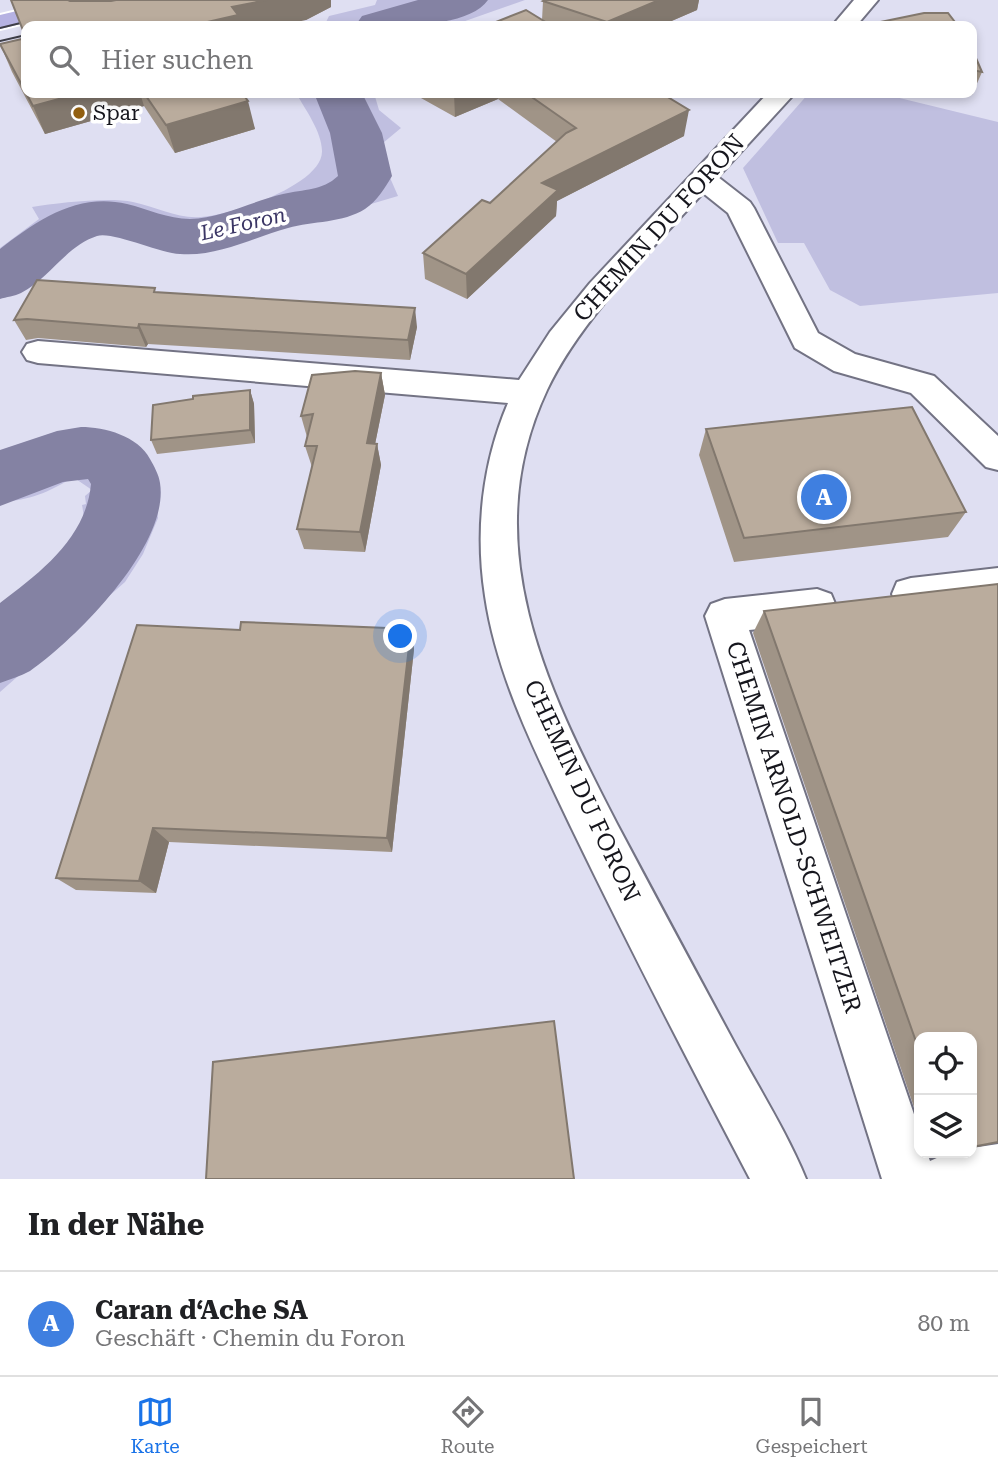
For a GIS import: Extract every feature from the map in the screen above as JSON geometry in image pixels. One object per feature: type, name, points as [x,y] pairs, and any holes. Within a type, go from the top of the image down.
[{"type":"main road","points":[[0,22],[92,0]]},
{"type":"street","points":[[848,21],[867,0]]},
{"type":"street","name":"CHEMIN DU FORON","points":[[777,98],[560,338],[529,393],[512,436],[500,493],[500,555],[509,619],[537,700],[565,765],[664,963],[779,1179]]},
{"type":"street","points":[[702,179],[740,208],[806,340],[845,363],[922,384],[998,457]]},
{"type":"street","points":[[38,352],[529,393]]},
{"type":"street","name":"CHEMIN ARNOLD-SCHWEITZER","points":[[909,1179],[725,617],[998,584]]},
{"type":"street","points":[[950,1179],[998,1171]]},
{"type":"shaded area","points":[[377,0],[525,0],[465,21],[326,21],[329,16],[375,5]]},
{"type":"shaded area","points":[[299,98],[375,98],[379,110],[401,128],[377,148],[398,196],[344,212],[203,245],[169,250],[87,228],[0,297],[0,287],[80,228],[58,224],[0,268],[0,248],[39,219],[32,207],[110,200],[133,202],[175,214],[201,217],[252,205],[292,187],[318,164],[321,144]]},
{"type":"shaded area","points":[[805,98],[900,98],[998,122],[998,293],[860,306],[830,290],[804,243],[778,243],[743,168]]},
{"type":"shaded area","points":[[103,434],[122,440],[139,451],[152,466],[158,518],[143,554],[125,582],[0,692],[0,660],[60,611],[102,570],[128,533],[141,491],[137,471],[131,463],[107,447],[87,444],[53,449],[0,470],[0,457],[50,441]]},
{"type":"shaded area","points":[[73,462],[92,464],[108,473],[117,486],[117,502],[110,520],[98,538],[44,596],[38,583],[65,558],[78,540],[82,529],[82,505],[86,504],[85,496],[92,490],[73,477],[48,491],[18,500],[0,500],[0,489]]},
{"type":"building","points":[[11,0],[267,0],[232,7],[238,15],[212,21],[21,21],[21,25]]},
{"type":"building","points":[[545,0],[659,0],[609,21],[543,1]]},
{"type":"building","points":[[526,10],[544,21],[498,21]]},
{"type":"building","points":[[924,13],[948,13],[954,21],[885,21]]},
{"type":"building","points":[[21,39],[21,84],[0,44]]},
{"type":"building","points":[[29,98],[63,98],[33,106]]},
{"type":"building","points":[[147,98],[246,98],[248,101],[166,125]]},
{"type":"building","points":[[533,98],[669,98],[689,110],[542,183],[558,190],[466,274],[423,253],[482,200],[490,203],[566,133],[576,128]]},
{"type":"building","points":[[37,280],[155,288],[154,292],[415,308],[408,340],[139,324],[138,328],[14,320]]},
{"type":"building","points":[[355,371],[381,373],[367,443],[377,444],[360,532],[297,529],[317,446],[305,446],[313,414],[301,416],[312,375]]},
{"type":"building","points":[[250,390],[250,430],[151,440],[153,405],[193,399],[193,396]]},
{"type":"building","points":[[912,407],[966,512],[744,538],[706,429]]},
{"type":"building","points":[[998,584],[998,1142],[977,1146],[977,1032],[914,1032],[914,1036],[764,611]]},
{"type":"building","points":[[241,622],[411,629],[387,838],[153,828],[139,881],[56,878],[137,625],[240,630]]},
{"type":"building","points":[[554,1021],[574,1179],[206,1179],[213,1062]]},
{"type":"waterway","name":"Le Foron","points":[[395,21],[466,0]]},
{"type":"waterway","name":"Le Foron","points":[[0,279],[57,234],[94,218],[115,218],[167,234],[191,237],[219,232],[285,211],[343,199],[356,189],[365,176],[356,133],[340,98]]},
{"type":"waterway","name":"Le Foron","points":[[0,479],[57,457],[92,453],[111,459],[121,469],[126,484],[120,517],[95,562],[62,597],[0,648]]},
{"type":"tram line","points":[[29,21],[37,19]]},
{"type":"tram line","points":[[0,28],[21,23]]},
{"type":"tram line","points":[[0,41],[21,36]]},
{"type":"place","name":"Spar","points":[[79,113]]},
{"type":"place","name":"Caran d‘Ache SA","points":[[824,497]]}]
